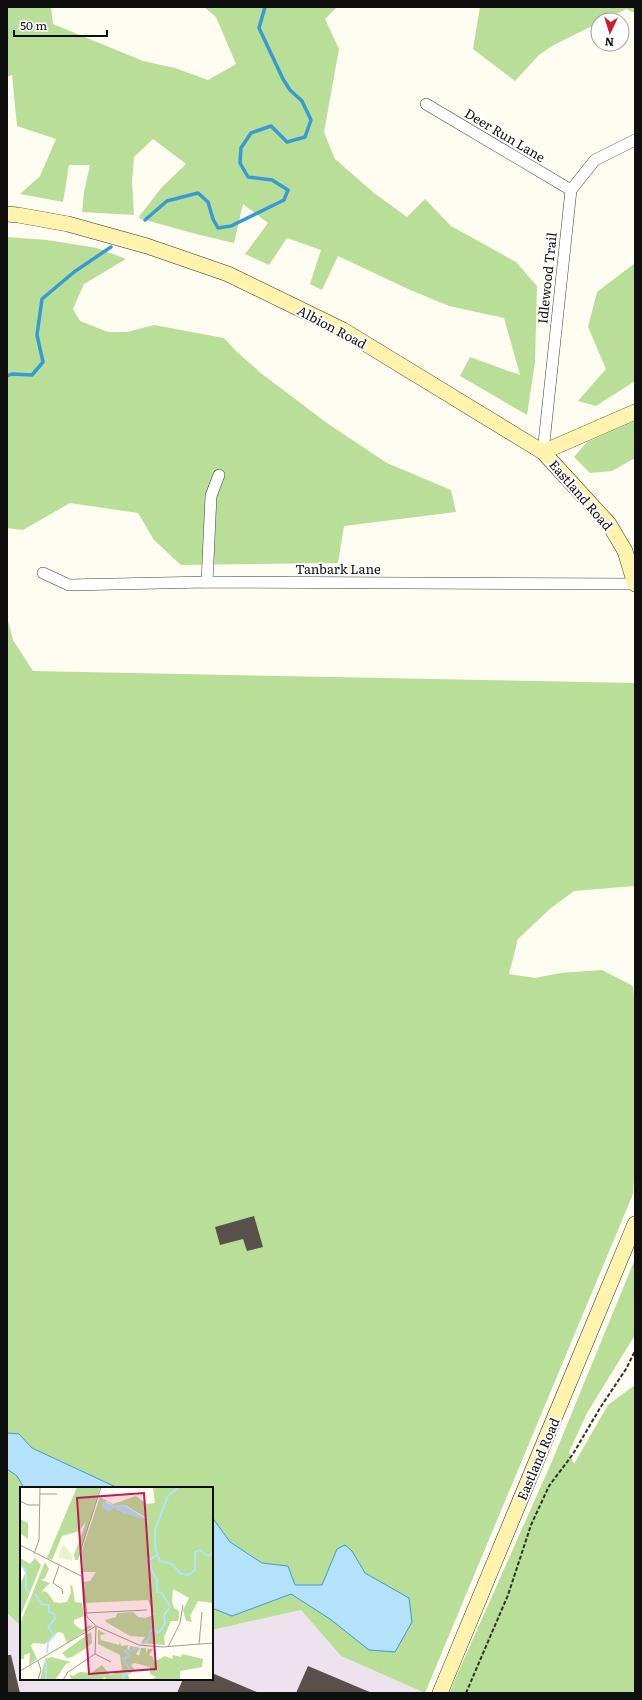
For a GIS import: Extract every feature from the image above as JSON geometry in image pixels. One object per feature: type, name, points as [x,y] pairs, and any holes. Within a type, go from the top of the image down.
[{"type":"street","name":"Deer Run Lane","points":[[426,104],[570,190]]},
{"type":"street","points":[[570,190],[595,160],[635,140]]},
{"type":"street","name":"Idlewood Trail","points":[[544,452],[570,190]]},
{"type":"street","name":"Albion Road","points":[[7,214],[75,226],[147,246],[228,274],[343,330],[544,452]]},
{"type":"street","points":[[544,452],[635,412]]},
{"type":"street","name":"Eastland Road","points":[[544,452],[609,524],[625,551],[635,584]]},
{"type":"street","points":[[207,582],[210,496],[219,475]]},
{"type":"street","name":"Tanbark Lane","points":[[43,573],[69,584],[207,582],[635,584]]},
{"type":"street","name":"Eastland Road","points":[[440,1693],[635,1224]]},
{"type":"path","points":[[466,1693],[508,1595],[531,1525],[549,1486],[572,1454],[626,1369],[635,1351]]},
{"type":"shaded area","points":[[301,1610],[341,1656],[425,1693],[7,1693],[7,1613],[20,1625],[20,1680],[213,1680],[213,1630]]},
{"type":"green space","points":[[7,7],[51,7],[53,24],[143,61],[175,68],[208,80],[236,64],[216,17],[204,7],[337,7],[325,19],[339,49],[324,132],[335,159],[374,193],[407,217],[425,199],[451,226],[516,262],[537,286],[535,362],[527,415],[460,376],[470,357],[520,375],[504,318],[449,306],[408,289],[338,256],[322,290],[310,284],[321,250],[287,238],[269,265],[245,254],[268,223],[243,204],[234,243],[138,218],[162,187],[186,164],[153,139],[134,157],[132,181],[134,215],[82,212],[84,192],[90,165],[69,165],[63,202],[20,194],[40,176],[56,139],[17,126],[12,75],[7,77]]},
{"type":"green space","points":[[480,7],[635,7],[635,13],[626,9],[620,12],[590,12],[590,27],[552,46],[539,55],[515,81],[473,49]]},
{"type":"green space","points":[[7,237],[47,240],[97,248],[126,259],[84,284],[73,309],[80,321],[108,332],[127,332],[154,325],[224,338],[237,352],[262,374],[327,423],[387,463],[451,490],[456,512],[344,526],[338,563],[181,565],[154,540],[138,513],[70,503],[23,530],[7,528]]},
{"type":"green space","points":[[635,263],[635,381],[596,406],[578,401],[606,369],[588,327],[597,292]]},
{"type":"green space","points":[[635,421],[635,458],[612,471],[590,473],[574,457],[587,442]]},
{"type":"green space","points":[[7,617],[13,640],[33,671],[635,683],[634,886],[574,891],[551,908],[518,939],[509,974],[535,978],[561,973],[602,970],[633,986],[635,1012],[635,1162],[633,1194],[425,1693],[341,1656],[301,1610],[213,1630],[213,1608],[233,1616],[291,1594],[330,1619],[409,1598],[365,1573],[352,1551],[337,1549],[322,1585],[295,1585],[288,1566],[262,1563],[230,1542],[213,1518],[213,1487],[116,1487],[32,1448],[19,1434],[7,1433]]},
{"type":"green space","points":[[635,1259],[635,1335],[587,1413],[569,1452],[574,1464],[608,1405],[635,1385],[635,1693],[449,1693],[553,1459]]},
{"type":"green space","points":[[7,1469],[17,1476],[23,1487],[20,1487],[20,1625],[7,1613]]},
{"type":"water","points":[[7,1433],[19,1434],[32,1448],[116,1487],[23,1487],[17,1476],[7,1469]]},
{"type":"water","points":[[213,1518],[230,1542],[262,1563],[288,1566],[295,1585],[322,1585],[337,1549],[345,1545],[352,1551],[365,1573],[409,1598],[412,1622],[395,1652],[369,1650],[330,1619],[291,1594],[232,1616],[213,1608]]},
{"type":"building","points":[[254,1216],[263,1247],[247,1251],[243,1239],[220,1245],[215,1227]]},
{"type":"building","points":[[7,1655],[11,1655],[20,1693],[7,1693]]},
{"type":"building","points":[[308,1666],[372,1693],[296,1693]]},
{"type":"building","points":[[213,1673],[259,1693],[177,1693],[183,1680],[213,1680]]},
{"type":"waterway","points":[[145,220],[167,201],[198,193],[208,202],[213,219],[218,228],[231,226],[284,200],[288,190],[272,180],[248,177],[240,163],[241,148],[251,133],[271,126],[287,142],[305,137],[311,120],[302,101],[290,90],[283,79],[259,28],[265,7]]},
{"type":"waterway","points":[[7,376],[12,374],[32,375],[43,362],[37,335],[42,299],[74,272],[111,247]]}]
